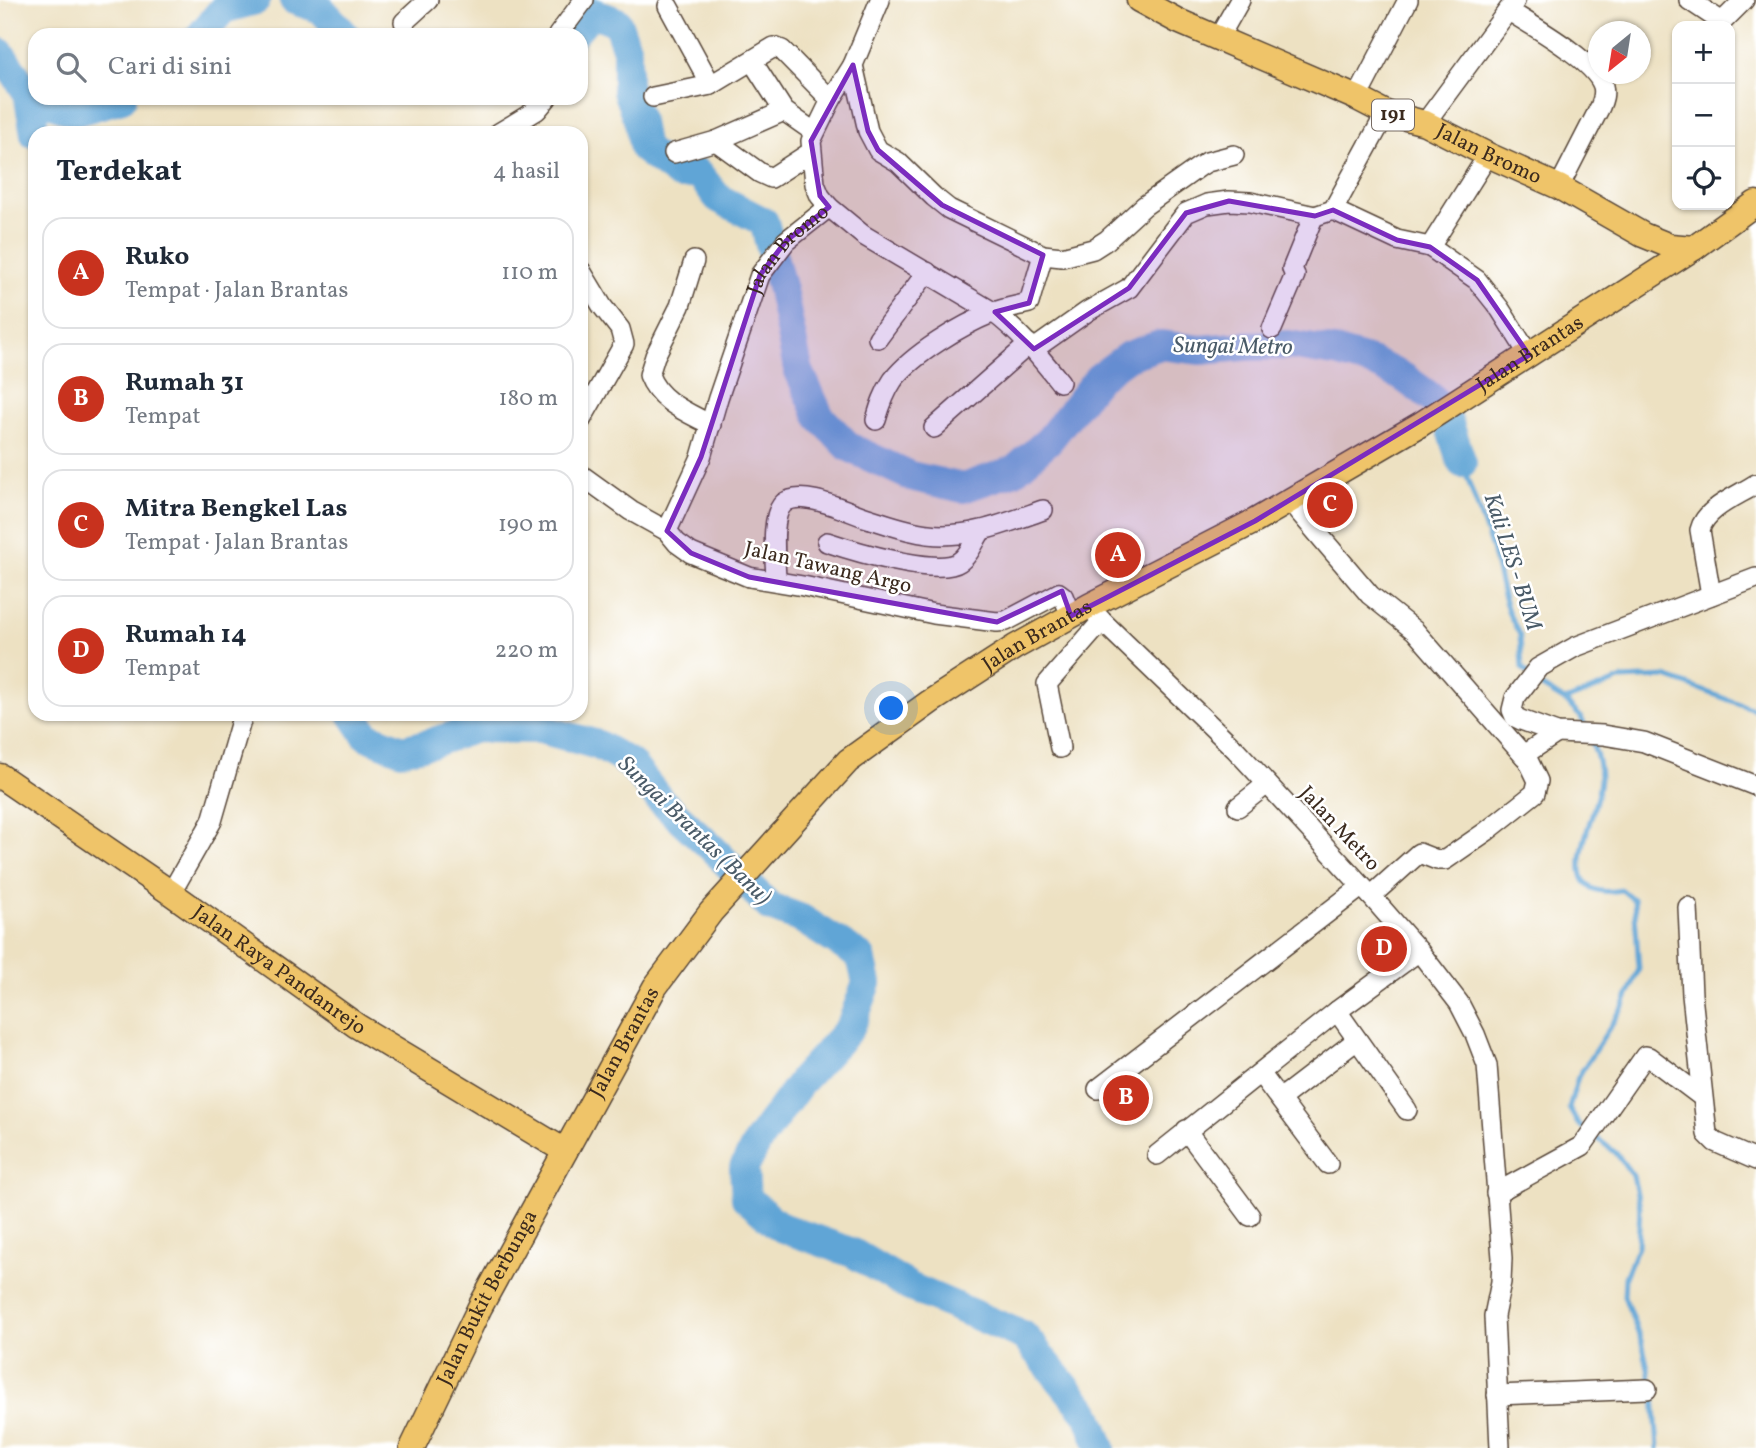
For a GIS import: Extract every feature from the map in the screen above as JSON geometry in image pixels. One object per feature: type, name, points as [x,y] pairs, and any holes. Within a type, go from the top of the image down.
[{"type":"main road","name":"Jalan Bromo","points":[[1139,0],[1178,21],[1386,113],[1426,123],[1559,187],[1643,235]]},
{"type":"main road","name":"Jalan Brantas","points":[[565,1151],[655,987],[711,912],[848,761],[863,748],[1015,647],[1087,614],[1255,521],[1421,424],[1694,248],[1756,203]]},
{"type":"main road","name":"191","points":[[1643,235],[1670,246],[1694,248]]},
{"type":"main road","points":[[1620,295],[1644,263],[1647,251],[1643,235]]},
{"type":"main road","name":"Jalan Raya Pandanrejo","points":[[0,776],[172,893],[357,1026],[565,1151]]},
{"type":"main road","name":"Jalan Bukit Berbunga","points":[[412,1448],[480,1307],[565,1151]]},
{"type":"street","points":[[404,22],[428,0]]},
{"type":"street","points":[[563,28],[584,0]]},
{"type":"street","points":[[829,207],[815,184],[811,152],[814,132],[853,65],[880,0]]},
{"type":"street","points":[[1219,37],[1240,0]]},
{"type":"street","points":[[1357,98],[1408,0]]},
{"type":"street","points":[[1689,0],[1722,22],[1744,0]]},
{"type":"street","points":[[1426,123],[1513,5],[1590,66],[1604,88],[1600,107],[1559,187]]},
{"type":"street","points":[[668,6],[711,85]]},
{"type":"street","points":[[653,97],[711,85],[778,47],[831,100]]},
{"type":"street","points":[[752,61],[784,111],[814,132]]},
{"type":"street","points":[[853,65],[868,131],[878,150],[898,162],[942,205],[1043,255],[1062,257],[1093,249],[1107,240],[1144,206],[1199,167],[1207,162],[1234,155]]},
{"type":"street","points":[[511,126],[541,105]]},
{"type":"street","points":[[674,153],[716,141],[784,111]]},
{"type":"street","points":[[1272,330],[1295,275],[1292,269],[1308,226],[1324,213],[1386,113]]},
{"type":"street","points":[[716,141],[771,178],[811,152]]},
{"type":"street","points":[[1430,247],[1488,155]]},
{"type":"street","points":[[934,428],[1031,346],[1129,288],[1186,213],[1207,204],[1229,201],[1324,213],[1397,240],[1430,247],[1477,280],[1500,309],[1529,355]]},
{"type":"street","name":"Jalan Bromo","points":[[667,531],[701,457],[749,301],[760,275],[786,241],[829,207],[870,239],[993,312],[1031,346],[1060,382]]},
{"type":"street","points":[[876,420],[883,398],[902,370],[952,334],[993,312],[1029,303],[1043,255]]},
{"type":"street","points":[[694,261],[680,306],[655,356],[649,375],[659,394],[671,404],[711,425]]},
{"type":"street","points":[[878,338],[928,272]]},
{"type":"street","points":[[588,283],[620,329],[624,344],[588,408]]},
{"type":"street","name":"Jalan Tawang Argo","points":[[588,480],[631,511],[667,531],[677,543],[707,560],[749,577],[934,614],[998,622],[1006,621],[1059,593],[1087,614]]},
{"type":"street","points":[[1711,596],[1700,530],[1702,523],[1714,511],[1756,484]]},
{"type":"street","points":[[776,581],[776,520],[781,507],[790,500],[816,500],[833,504],[868,519],[929,534],[959,535],[981,531],[1043,510]]},
{"type":"street","points":[[1098,1089],[1419,853],[1445,860],[1535,793],[1538,781],[1525,757],[1408,624],[1370,595],[1290,501]]},
{"type":"street","points":[[827,542],[897,561],[948,566],[964,558],[981,531]]},
{"type":"street","points":[[1756,579],[1575,647],[1538,668],[1515,698],[1512,710],[1515,718],[1557,733],[1592,734],[1644,742],[1756,786]]},
{"type":"street","points":[[1060,748],[1048,684],[1087,614]]},
{"type":"street","name":"Jalan Metro","points":[[1087,614],[1236,750],[1419,951],[1459,1003],[1475,1034],[1487,1065],[1502,1271],[1494,1316],[1500,1448]]},
{"type":"street","points":[[172,893],[212,821],[241,721]]},
{"type":"street","points":[[1525,757],[1527,751],[1557,733]]},
{"type":"street","points":[[1238,807],[1267,784]]},
{"type":"street","points":[[1688,907],[1692,995],[1707,1134],[1727,1148],[1756,1160]]},
{"type":"street","points":[[1157,1155],[1337,1011],[1419,951]]},
{"type":"street","points":[[1337,1011],[1407,1110]]},
{"type":"street","points":[[1280,1099],[1357,1040]]},
{"type":"street","points":[[1496,1193],[1587,1139],[1645,1056],[1702,1097]]},
{"type":"street","points":[[1260,1073],[1328,1164]]},
{"type":"street","points":[[1186,1130],[1250,1216]]},
{"type":"street","points":[[1497,1395],[1647,1389]]},
{"type":"highlighted area","points":[[853,65],[868,131],[878,150],[942,205],[1043,255],[1029,303],[995,312],[1034,349],[1129,288],[1186,213],[1229,201],[1315,216],[1333,210],[1397,240],[1430,247],[1477,280],[1529,355],[1255,521],[1071,616],[1062,591],[997,622],[749,577],[691,553],[667,531],[701,457],[760,275],[786,241],[829,207],[820,196],[811,141]]},
{"type":"waterway","name":"Sungai Brantas (Banu)","points":[[207,28],[223,9],[256,0]]},
{"type":"waterway","name":"Sungai Brantas (Banu)","points":[[294,0],[321,9],[339,28]]},
{"type":"waterway","name":"Sungai Brantas (Banu)","points":[[578,28],[592,12],[617,22],[627,50],[627,91],[639,122],[644,149],[679,175],[698,173],[718,198],[764,222],[782,290],[798,369],[820,417],[849,447],[910,476],[963,488],[1015,470],[1049,440],[1098,378],[1128,356],[1160,345],[1201,350],[1289,345],[1340,353],[1374,363],[1403,377],[1432,398],[1447,418],[1462,463]]},
{"type":"waterway","name":"Sungai Brantas (Banu)","points":[[0,53],[28,93]]},
{"type":"waterway","name":"Sungai Brantas (Banu)","points":[[30,105],[34,126]]},
{"type":"waterway","name":"Sungai Brantas (Banu)","points":[[57,105],[74,112],[98,105]]},
{"type":"waterway","name":"Kali LES - BUM","points":[[1462,463],[1492,549],[1509,614],[1520,635],[1522,668],[1528,674]]},
{"type":"waterway","name":"Kali LES - BUM","points":[[1565,701],[1622,679],[1666,677],[1756,710]]},
{"type":"waterway","name":"Kali LES - BUM","points":[[1534,682],[1565,701],[1581,717],[1587,731]]},
{"type":"waterway","name":"Sungai Brantas (Banu)","points":[[357,721],[367,736],[402,750],[476,728],[541,729],[598,745],[631,764],[660,800],[770,907],[802,919],[861,957],[867,983],[850,1028],[803,1079],[758,1141],[744,1168],[746,1198],[780,1227],[853,1253],[910,1287],[1024,1336],[1088,1414],[1101,1448]]},
{"type":"waterway","points":[[1586,1130],[1578,1124],[1569,1108],[1578,1077],[1624,1005],[1639,969],[1634,900],[1622,890],[1600,891],[1587,884],[1581,873],[1581,857],[1600,781],[1591,740]]},
{"type":"waterway","points":[[1594,1136],[1616,1153],[1633,1176],[1640,1207],[1638,1246],[1625,1277],[1624,1296],[1643,1346],[1654,1396],[1658,1448]]},
{"type":"place","name":"Mitra Bengkel Las","points":[[1330,505]]},
{"type":"place","name":"Ruko","points":[[1118,555]]},
{"type":"place","name":"Rumah 14","points":[[1384,949]]},
{"type":"place","name":"Rumah 31","points":[[1126,1098]]},
{"type":"water label","name":"Sungai Metro","points":[[1233,347]]}]
